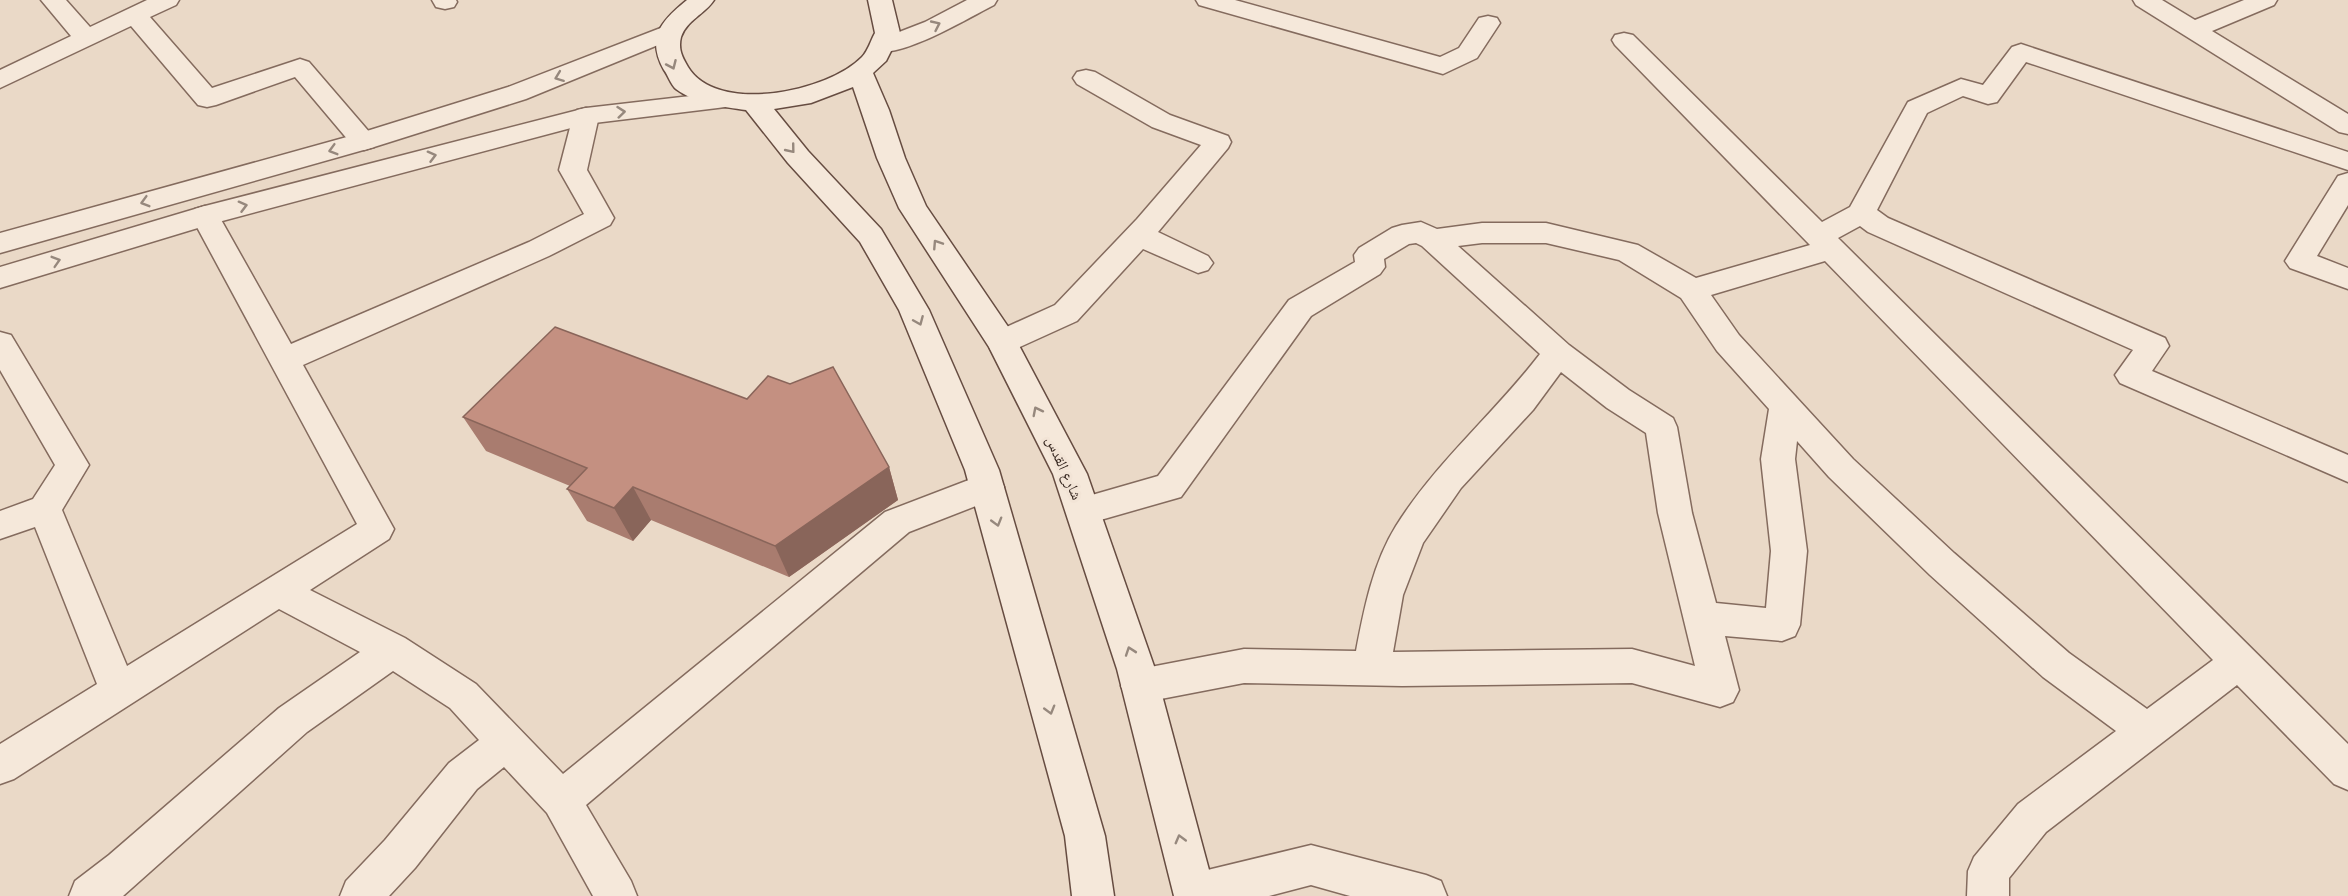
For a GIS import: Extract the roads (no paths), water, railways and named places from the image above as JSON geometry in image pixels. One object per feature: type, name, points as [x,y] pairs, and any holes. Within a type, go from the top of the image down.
[{"type":"street","points":[[53,0],[86,38]]},
{"type":"street","points":[[0,80],[166,0]]},
{"type":"street","points":[[0,243],[364,141],[517,93],[672,18],[702,0]]},
{"type":"street","points":[[0,278],[205,216],[586,116],[740,101],[783,101],[812,95],[838,85],[860,72],[879,55],[885,46],[890,29],[888,14],[880,0]]},
{"type":"street","points":[[885,46],[934,27],[985,0]]},
{"type":"street","points":[[1208,0],[1443,66],[1468,53],[1488,22]]},
{"type":"street","points":[[2145,0],[2348,126]]},
{"type":"street","points":[[2193,30],[2265,0]]},
{"type":"street","points":[[135,15],[207,99],[300,67],[364,141]]},
{"type":"street","points":[[672,18],[666,48],[670,65],[681,80],[700,92],[740,101],[798,157],[871,236],[914,309],[982,470],[1085,836],[1093,896]]},
{"type":"street","points":[[1624,40],[2240,661],[2342,754]]},
{"type":"street","points":[[1692,290],[1825,242],[1861,213],[1917,108],[1961,87],[1988,96],[2021,52],[2348,161]]},
{"type":"street","name":"شارع القدس","points":[[860,72],[876,110],[891,158],[914,208],[1002,342],[1070,474],[1140,686],[1195,895]]},
{"type":"street","points":[[1002,342],[1065,313],[1139,235],[1218,142],[1161,121],[1086,78]]},
{"type":"street","points":[[284,360],[539,249],[600,218],[573,170],[586,116]]},
{"type":"street","points":[[2348,182],[2300,261],[2348,279]]},
{"type":"street","points":[[1861,213],[1878,225],[2154,346],[2131,375],[2348,469]]},
{"type":"street","points":[[0,766],[377,529],[205,216]]},
{"type":"street","points":[[1083,512],[1169,487],[1300,308],[1370,267],[1370,255],[1402,235],[1421,232],[1432,239],[1558,353],[1618,399],[1661,427],[1675,513],[1720,690],[1632,666],[1371,669],[1244,666],[1140,686]]},
{"type":"street","points":[[1432,239],[1482,233],[1546,233],[1628,252],[1692,290],[1728,343],[1841,468],[1951,572],[2056,665],[2147,731]]},
{"type":"street","points":[[1139,235],[1198,263]]},
{"type":"street","points":[[0,343],[72,465],[45,509],[0,525]]},
{"type":"street","points":[[1371,669],[1385,595],[1408,537],[1449,478],[1522,401],[1558,353]]},
{"type":"street","points":[[1702,618],[1782,625],[1789,551],[1778,459],[1785,407]]},
{"type":"street","points":[[561,800],[897,522],[987,487]]},
{"type":"street","points":[[45,509],[119,692]]},
{"type":"street","points":[[278,591],[393,650],[463,696],[561,800],[616,896]]},
{"type":"street","points":[[90,896],[124,869],[293,720],[393,650]]},
{"type":"street","points":[[1988,896],[1989,871],[2032,818],[2240,661]]},
{"type":"street","points":[[361,896],[400,854],[462,776],[506,742]]},
{"type":"street","points":[[1195,895],[1311,865],[1426,896]]}]
